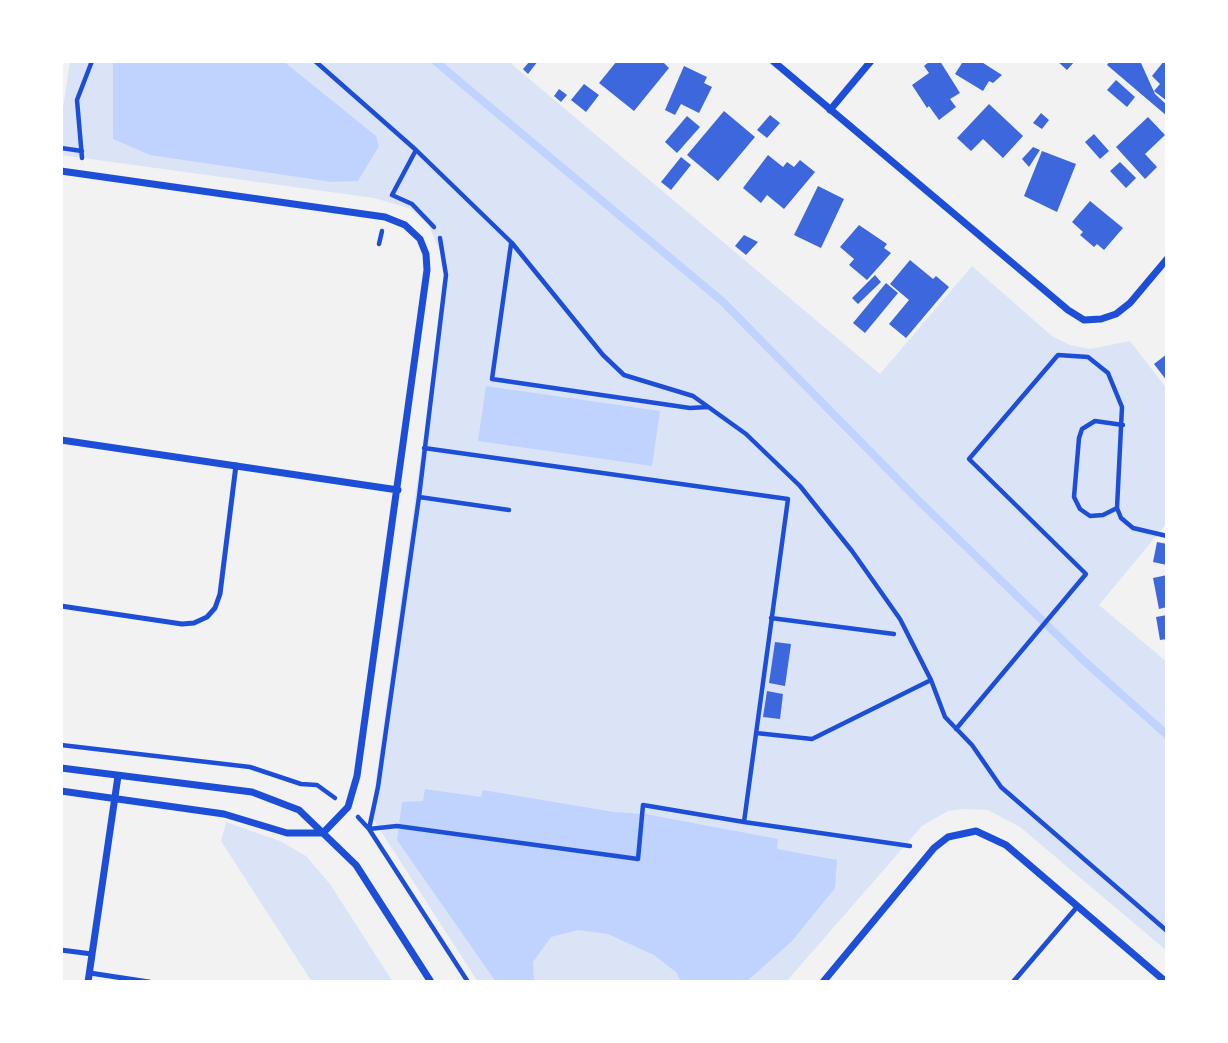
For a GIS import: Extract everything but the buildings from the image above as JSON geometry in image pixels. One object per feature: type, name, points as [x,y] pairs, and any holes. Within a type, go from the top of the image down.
[{"type":"street","points":[[773,61],[1068,310],[1084,320],[1101,319],[1116,314],[1130,303],[1167,259]]},
{"type":"street","points":[[830,110],[871,61]]},
{"type":"street","points":[[61,171],[385,217],[405,225],[420,239],[426,254],[427,270],[356,783],[348,807],[323,833],[287,833],[223,814],[61,790]]},
{"type":"street","points":[[61,440],[397,490]]},
{"type":"street","points":[[61,768],[252,792],[299,810],[356,865],[431,982]]},
{"type":"street","points":[[88,982],[118,776]]},
{"type":"street","points":[[822,982],[934,848],[948,837],[976,831],[999,841],[1166,982]]},
{"type":"lane","points":[[61,606],[182,624],[194,624],[207,617],[215,608],[220,594],[236,465]]},
{"type":"lane","points":[[1013,982],[1077,907]]},
{"type":"lane","points":[[61,950],[92,954]]},
{"type":"lane","points":[[89,973],[149,982]]},
{"type":"path","points":[[61,148],[82,151],[77,100],[92,61]]},
{"type":"path","points":[[315,61],[416,150],[512,243],[603,355],[624,375],[639,382],[682,390],[746,434],[800,486],[828,519],[900,619],[931,680],[945,717],[972,745],[1001,788],[1167,931]]},
{"type":"path","points":[[393,195],[416,150]]},
{"type":"path","points":[[512,243],[492,379],[690,408],[708,407]]},
{"type":"path","points":[[956,729],[1086,575],[969,459],[1058,355],[1088,357],[1108,373],[1120,398],[1123,425],[1117,508],[1121,518],[1133,528],[1167,536]]},
{"type":"path","points":[[1117,508],[1103,515],[1090,516],[1080,509],[1074,498],[1079,438],[1083,429],[1095,421],[1123,425]]},
{"type":"path","points":[[424,448],[788,499],[744,822]]},
{"type":"path","points":[[419,497],[509,510]]},
{"type":"path","points":[[771,618],[894,634]]},
{"type":"path","points":[[756,733],[812,739],[931,680]]},
{"type":"path","points":[[61,745],[250,767],[301,784],[317,785]]},
{"type":"path","points":[[468,982],[369,829],[397,826],[638,859],[643,805],[910,846]]},
{"type":"path","points":[[1161,927],[1167,922]]},
{"type":"shaded area","points":[[70,61],[508,61],[880,374],[972,266],[1052,336],[1070,345],[1090,349],[1130,341],[1167,389],[1167,523],[1099,605],[1167,662],[1167,951],[1020,827],[988,810],[963,809],[948,811],[922,826],[786,982],[478,982],[371,816],[447,268],[429,226],[411,209],[374,198],[61,155],[61,122]]},
{"type":"shaded area","points":[[226,822],[280,841],[306,856],[330,884],[393,982],[312,982],[221,841]]},
{"type":"water","points":[[113,61],[283,61],[376,136],[379,146],[358,181],[332,182],[150,155],[113,139]]},
{"type":"water","points":[[486,386],[660,411],[652,466],[478,441]]},
{"type":"water","points":[[425,789],[481,797],[483,790],[614,812],[645,814],[778,839],[777,849],[837,860],[835,888],[792,941],[746,982],[681,982],[677,973],[654,955],[608,934],[578,930],[551,937],[533,962],[534,982],[496,982],[397,840],[402,802],[423,801]]},
{"type":"waterway","points":[[435,61],[723,302],[918,500],[1082,659],[1167,735]]}]
